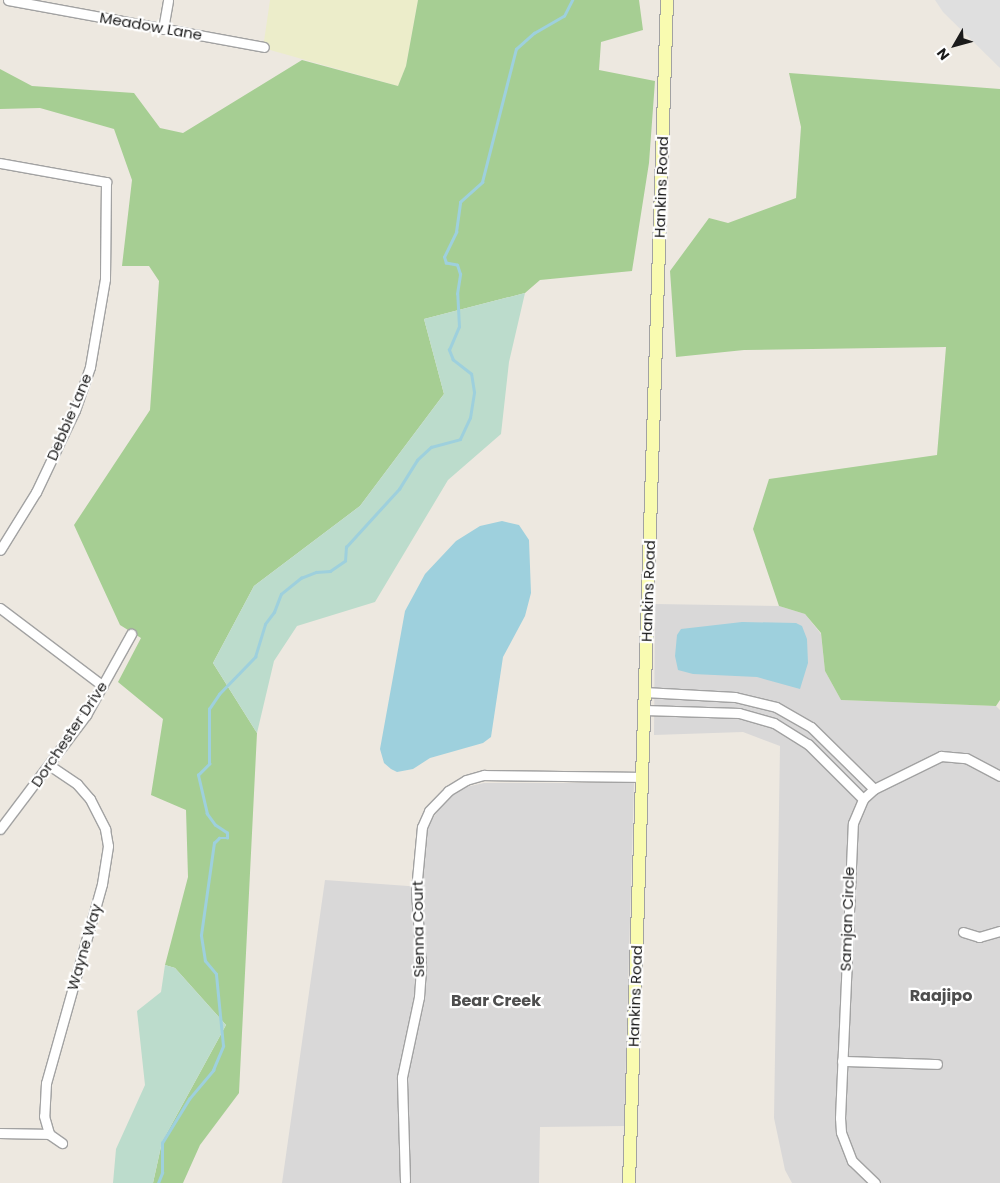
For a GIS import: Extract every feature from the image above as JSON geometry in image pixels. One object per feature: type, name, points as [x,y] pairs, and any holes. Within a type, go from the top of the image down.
[{"type":"main road","name":"Hankins Road","points":[[629,1183],[666,0]]},
{"type":"street","name":"Meadow Lane","points":[[8,0],[264,47]]},
{"type":"street","points":[[163,29],[168,0]]},
{"type":"street","name":"Debbie Lane","points":[[0,163],[106,182],[105,279],[90,367],[75,410],[36,492],[0,550]]},
{"type":"street","points":[[0,608],[103,686]]},
{"type":"street","name":"Dorchester Drive","points":[[0,829],[50,765],[103,686],[131,634]]},
{"type":"street","points":[[644,692],[709,696],[758,702],[794,715],[825,740],[874,789]]},
{"type":"street","points":[[709,696],[709,711]]},
{"type":"street","points":[[644,710],[709,711],[757,717],[793,733],[863,799]]},
{"type":"street","name":"Samjan Circle","points":[[875,1183],[852,1161],[841,1132],[850,836],[863,799],[874,789],[941,756],[966,758],[1000,776]]},
{"type":"street","name":"Wayne Way","points":[[49,1134],[44,1108],[46,1083],[102,884],[108,846],[105,829],[90,799],[77,784],[50,765]]},
{"type":"street","name":"Sienna Court","points":[[405,1181],[402,1078],[419,997],[421,966],[416,890],[422,827],[429,811],[448,791],[466,780],[484,775],[642,777]]},
{"type":"street","points":[[963,932],[979,937],[1000,931]]},
{"type":"street","points":[[842,1061],[937,1064]]},
{"type":"street","points":[[0,1133],[49,1134],[62,1143]]},
{"type":"shaded area","points":[[935,0],[1000,0],[1000,68],[943,12]]},
{"type":"shaded area","points":[[655,604],[779,606],[805,614],[821,634],[825,671],[841,700],[996,706],[1000,710],[1000,1183],[792,1183],[785,1170],[774,1118],[780,746],[743,732],[654,735]]},
{"type":"shaded area","points":[[484,783],[634,783],[624,1126],[540,1127],[539,1183],[282,1183],[325,880],[422,887],[424,841],[430,822],[448,797],[466,787]]},
{"type":"green space","points":[[270,0],[418,0],[406,66],[398,86],[263,48]]},
{"type":"green space","points":[[418,0],[639,0],[643,30],[601,42],[599,70],[655,81],[649,163],[632,271],[540,280],[525,293],[424,319],[444,394],[360,506],[254,586],[213,663],[257,733],[239,1093],[200,1145],[183,1183],[153,1183],[162,1142],[226,1025],[175,968],[165,965],[188,877],[186,810],[151,795],[163,719],[118,682],[141,638],[120,625],[74,525],[150,410],[159,281],[149,266],[122,266],[132,180],[114,129],[40,108],[0,109],[0,69],[32,86],[134,93],[160,128],[183,133],[302,60],[398,86],[406,66]]},
{"type":"green space","points":[[789,73],[1000,89],[1000,700],[996,706],[841,700],[825,671],[821,633],[805,614],[779,606],[753,529],[769,479],[937,455],[946,347],[744,350],[676,357],[670,271],[709,218],[728,223],[796,198],[801,127]]},
{"type":"green space","points":[[525,293],[509,362],[501,434],[448,480],[375,602],[297,626],[274,661],[257,733],[213,663],[254,586],[360,506],[444,394],[424,319]]},
{"type":"green space","points":[[165,965],[175,968],[226,1025],[162,1142],[153,1183],[113,1183],[116,1149],[145,1085],[137,1011],[161,992]]},
{"type":"water","points":[[502,521],[519,525],[529,540],[531,593],[525,616],[503,657],[491,737],[483,743],[430,758],[413,769],[397,772],[384,763],[380,749],[405,611],[425,574],[456,541],[480,526]]},
{"type":"water","points":[[742,622],[796,623],[802,626],[807,639],[808,663],[800,689],[757,677],[693,674],[678,670],[675,656],[677,635],[681,629]]},
{"type":"waterway","points":[[158,1183],[162,1173],[162,1143],[189,1099],[213,1070],[223,1046],[216,974],[205,961],[201,935],[214,843],[219,838],[227,838],[227,833],[215,825],[207,814],[198,775],[209,764],[209,709],[219,694],[255,657],[265,624],[274,612],[281,594],[301,578],[316,572],[330,571],[345,561],[346,547],[399,489],[417,460],[431,447],[460,439],[470,418],[474,392],[471,374],[453,360],[449,350],[459,327],[457,294],[460,274],[457,265],[446,263],[444,257],[456,232],[460,202],[482,182],[516,49],[534,33],[564,16],[572,0]]},
{"type":"district","name":"Raajipo","points":[[941,996]]},
{"type":"district","name":"Bear Creek","points":[[496,1001]]}]
